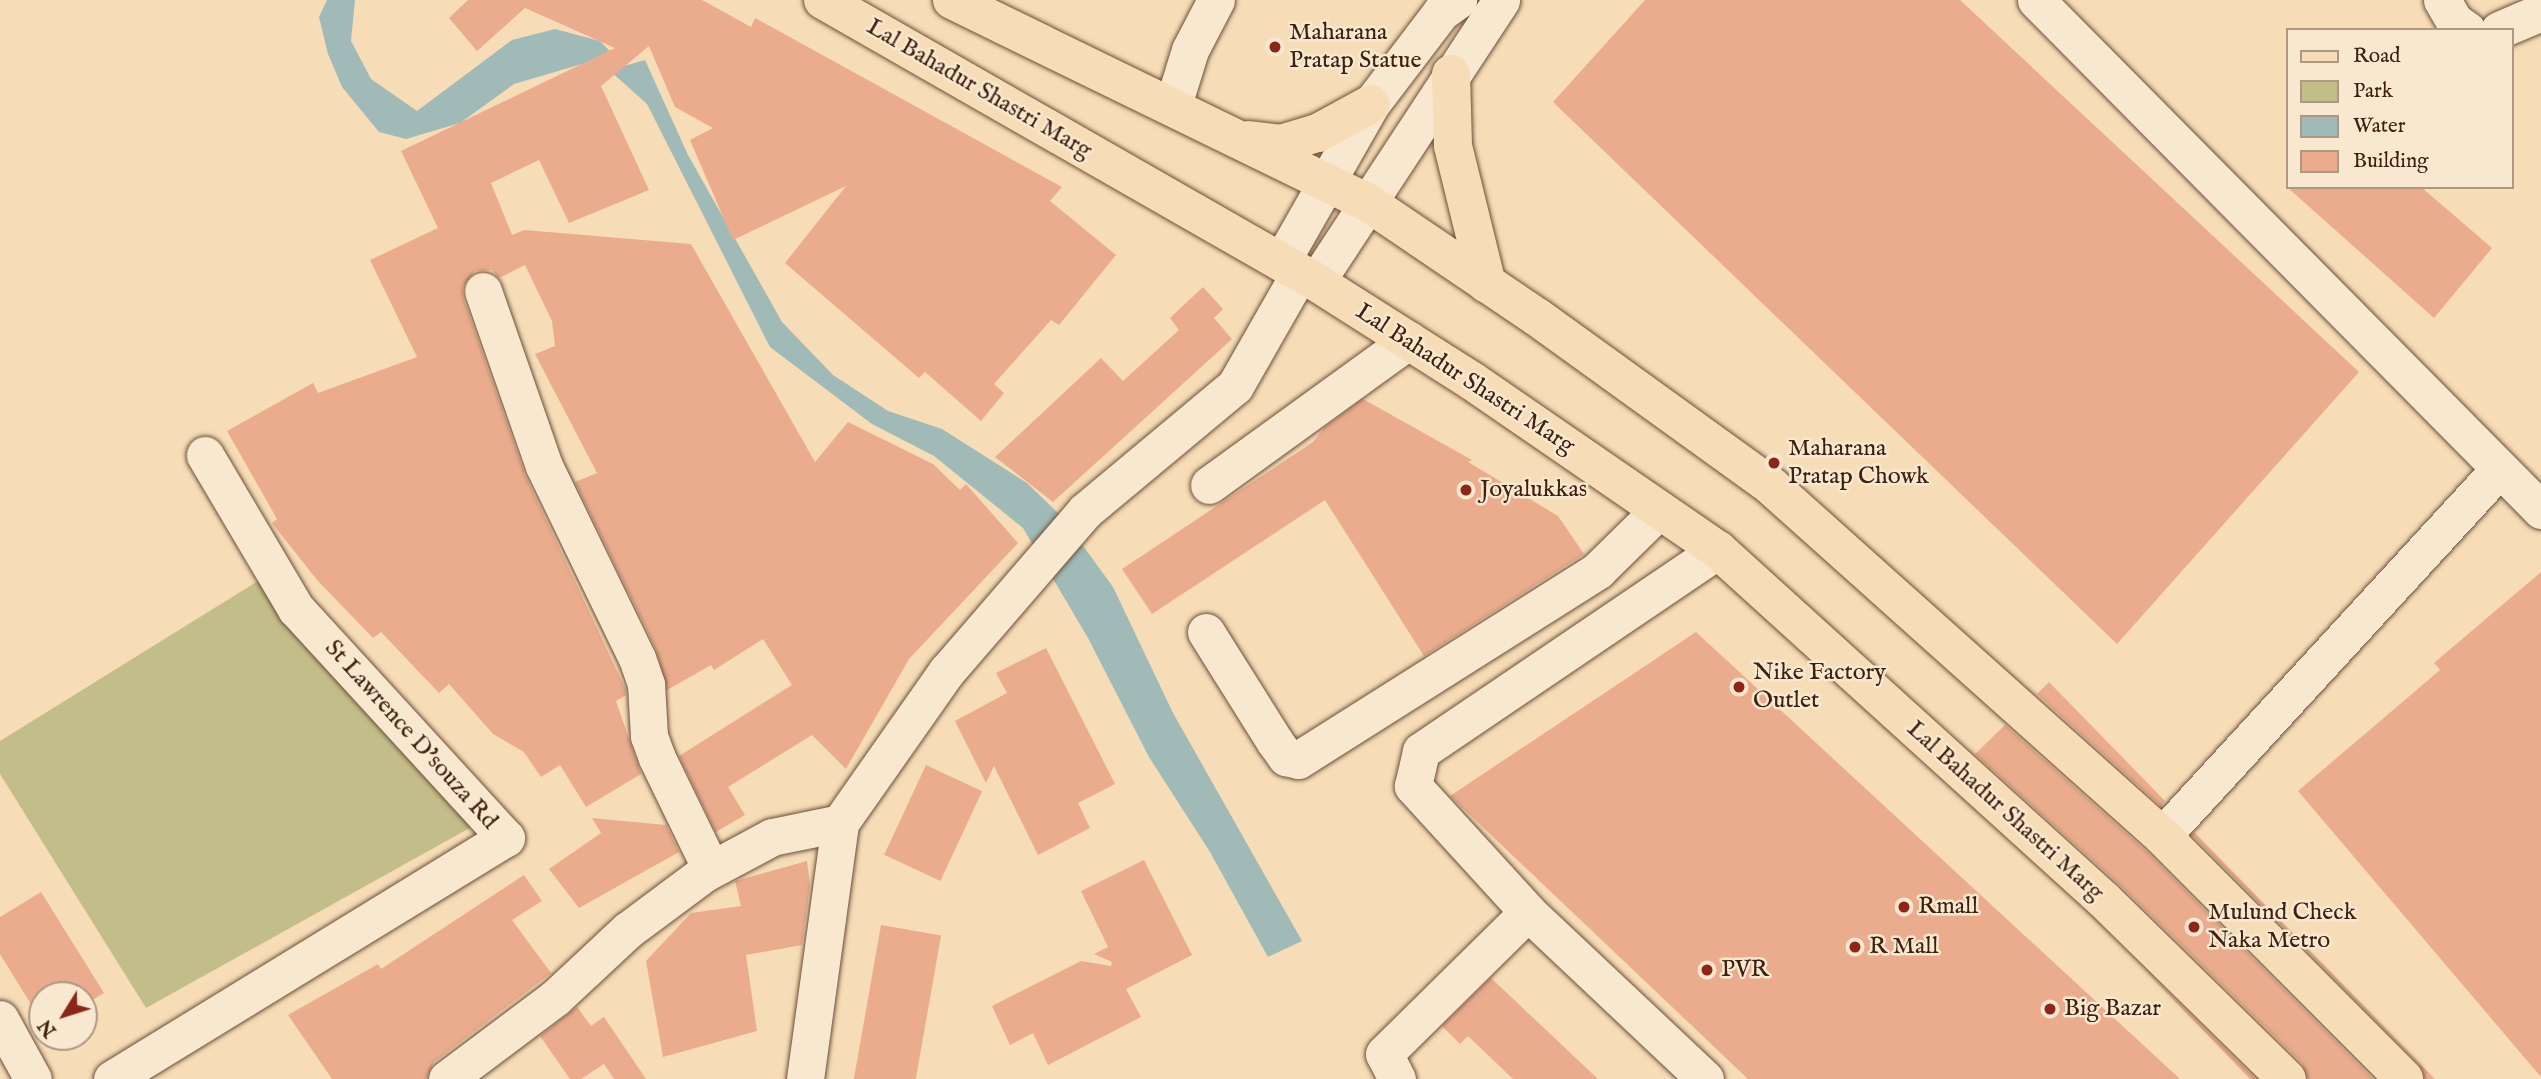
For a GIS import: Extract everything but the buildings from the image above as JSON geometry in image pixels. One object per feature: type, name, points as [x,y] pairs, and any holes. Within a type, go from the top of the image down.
[{"type":"main road","name":"Lal Bahadur Shastri Marg","points":[[823,0],[1299,272],[1409,340],[1718,550],[2104,900],[2287,1079]]},
{"type":"main road","points":[[952,0],[1173,105],[1367,202],[1488,284],[1771,486],[2162,836],[2404,1079]]},
{"type":"main road","points":[[1460,60],[1453,146],[1488,284]]},
{"type":"main road","points":[[1240,139],[1281,144],[1318,133],[1371,104]]},
{"type":"street","points":[[1173,105],[1190,50],[1216,0]]},
{"type":"street","points":[[1299,272],[1367,202],[1501,0]]},
{"type":"street","points":[[2036,0],[2541,510]]},
{"type":"street","points":[[2442,0],[2454,22],[2464,28]]},
{"type":"street","points":[[1445,4],[1460,60]]},
{"type":"street","points":[[805,1079],[840,823],[947,671],[1085,511],[1236,386],[1299,272],[1326,181],[1371,104],[1445,4]]},
{"type":"street","points":[[2504,28],[2541,12]]},
{"type":"street","points":[[484,290],[544,466],[637,659],[646,684],[649,736],[657,758],[711,869]]},
{"type":"street","points":[[1209,485],[1409,340]]},
{"type":"street","name":"St Lawrence D'souza Rd","points":[[111,1079],[506,838],[296,609],[205,456]]},
{"type":"street","points":[[2162,836],[2499,468]]},
{"type":"street","points":[[1206,632],[1275,743],[1286,757],[1298,760],[1598,570],[1659,510]]},
{"type":"street","points":[[1705,1079],[1528,912],[1413,786],[1421,751],[1718,550]]},
{"type":"street","points":[[447,1079],[555,998],[628,930],[711,869],[772,837],[840,823]]},
{"type":"street","points":[[1396,1079],[1384,1054],[1528,912]]},
{"type":"street","points":[[0,1019],[33,1079]]},
{"type":"green space","points":[[258,581],[477,824],[146,1008],[0,774],[0,741]]},
{"type":"water","points":[[327,0],[355,0],[351,41],[371,79],[417,111],[512,40],[555,29],[600,41],[624,66],[645,60],[688,155],[782,322],[833,375],[888,411],[942,429],[1027,483],[1062,517],[1113,587],[1173,713],[1302,941],[1268,957],[1210,852],[1149,757],[1088,638],[1023,528],[934,456],[872,424],[770,347],[647,104],[609,70],[582,64],[514,84],[460,123],[406,139],[379,132],[342,87],[328,54],[319,17]]},
{"type":"place","name":"Maharana Pratap Statue","points":[[1275,47]]},
{"type":"place","name":"Maharana Pratap Chowk","points":[[1774,463]]},
{"type":"place","name":"Joyalukkas","points":[[1466,490]]},
{"type":"place","name":"Nike Factory Outlet","points":[[1739,687]]},
{"type":"place","name":"Rmall","points":[[1904,907]]},
{"type":"place","name":"Mulund Check Naka Metro","points":[[2194,927]]},
{"type":"place","name":"R Mall","points":[[1855,947]]},
{"type":"place","name":"PVR","points":[[1707,970]]},
{"type":"place","name":"Big Bazar","points":[[2050,1009]]}]
